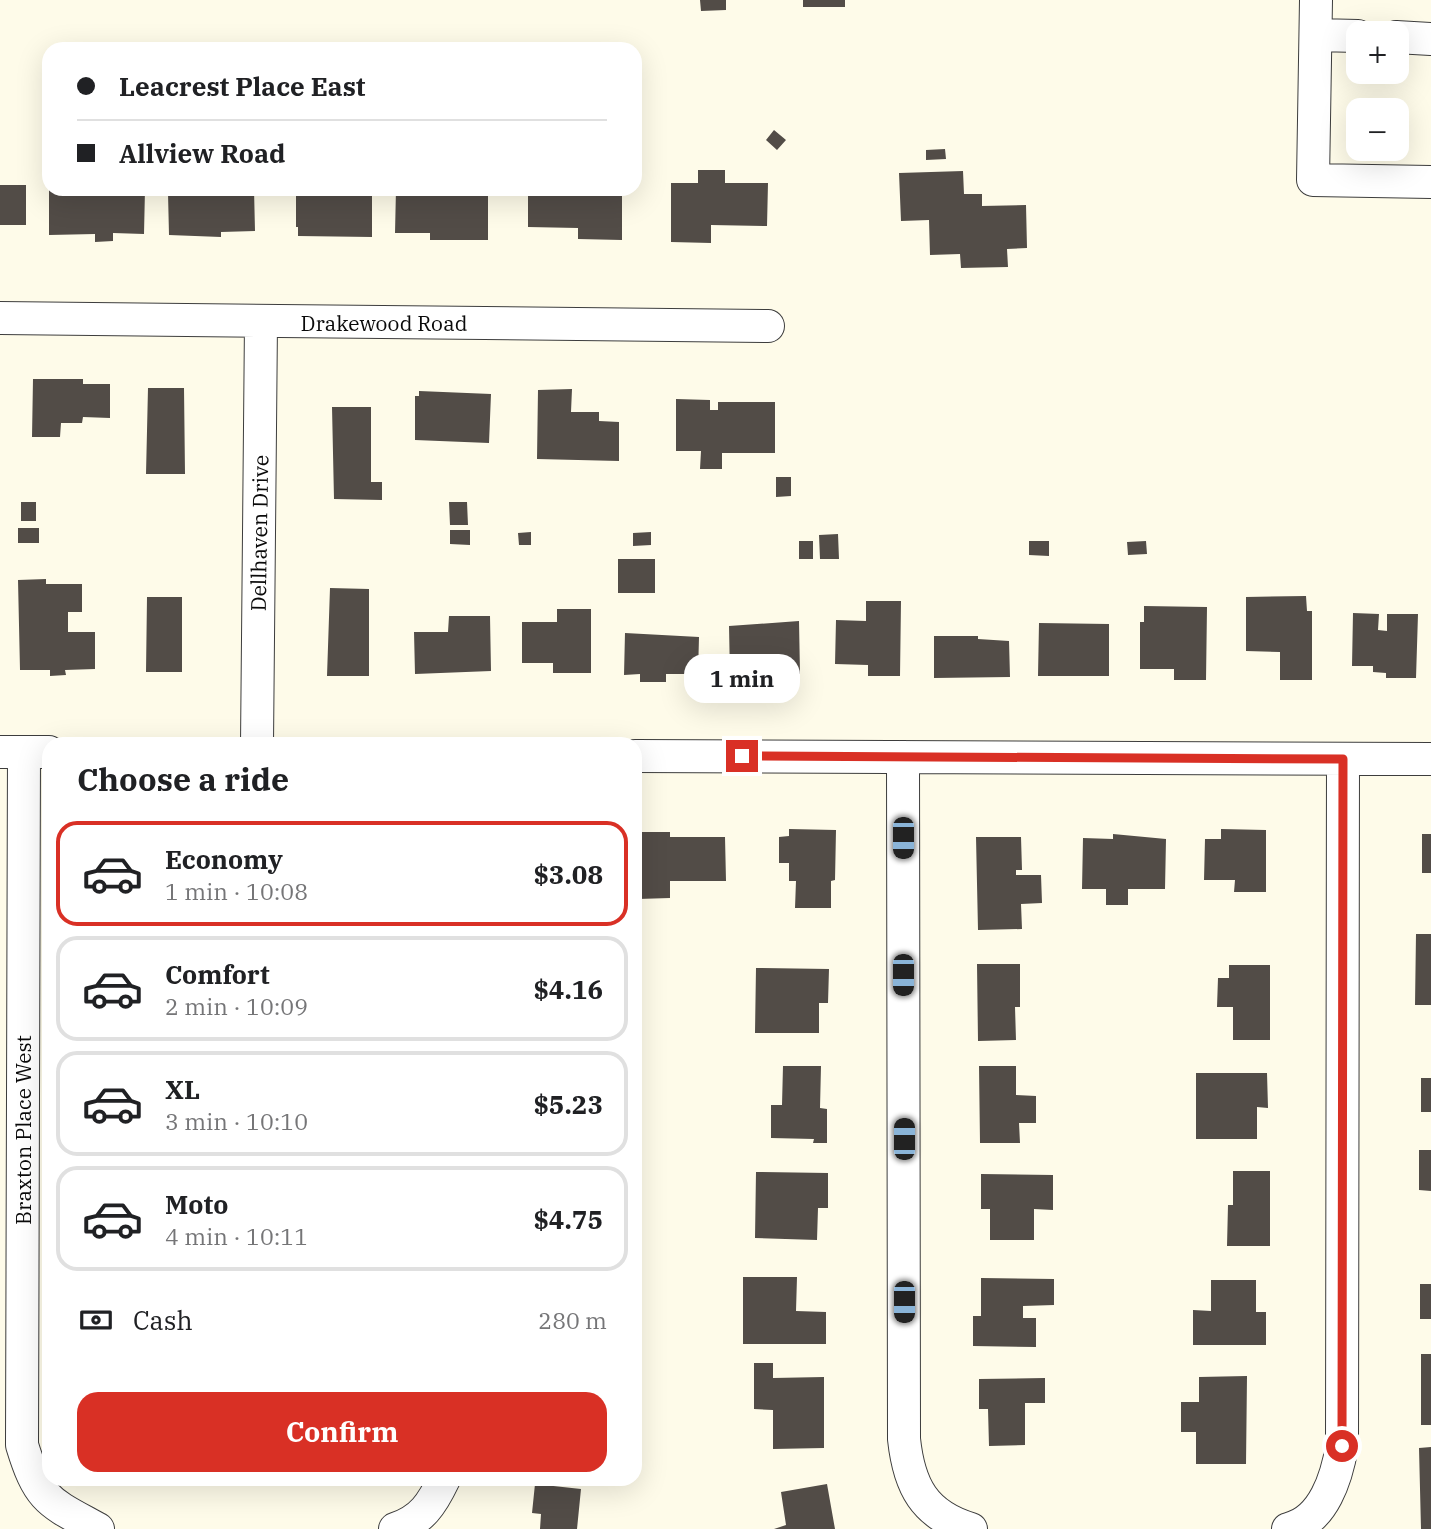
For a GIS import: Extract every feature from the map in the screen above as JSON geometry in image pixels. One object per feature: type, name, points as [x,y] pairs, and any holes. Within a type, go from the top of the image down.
[{"type":"street","points":[[1316,0],[1313,180],[1431,183]]},
{"type":"street","points":[[1316,35],[1346,36]]},
{"type":"street","points":[[1409,38],[1431,39]]},
{"type":"street","name":"Drakewood Road","points":[[0,318],[261,323],[768,326]]},
{"type":"street","name":"Dellhaven Drive","points":[[257,737],[261,323]]},
{"type":"street","name":"Braxton Place West","points":[[24,752],[22,1446],[31,1476],[48,1502],[98,1529]]},
{"type":"street","points":[[642,756],[1431,759]]},
{"type":"street","points":[[903,757],[905,1449],[907,1469],[920,1497],[949,1522],[971,1529]]},
{"type":"street","points":[[1288,1529],[1296,1527],[1324,1502],[1337,1475],[1342,1446],[1343,759]]},
{"type":"street","points":[[394,1529],[409,1524],[431,1507],[441,1486]]},
{"type":"building","points":[[700,0],[726,0],[726,10],[701,11]]},
{"type":"building","points":[[803,0],[845,0],[845,7],[803,7]]},
{"type":"building","points":[[774,130],[786,140],[777,150],[766,140]]},
{"type":"building","points":[[945,149],[946,159],[926,160],[926,150]]},
{"type":"building","points":[[698,170],[725,170],[725,183],[768,183],[767,226],[711,225],[711,243],[671,242],[671,183],[698,183]]},
{"type":"building","points":[[963,171],[964,194],[982,194],[982,206],[1026,205],[1027,248],[1007,249],[1008,267],[961,268],[960,254],[930,255],[929,220],[901,221],[899,173]]},
{"type":"building","points":[[0,185],[26,185],[26,225],[0,225]]},
{"type":"building","points":[[49,196],[145,196],[144,234],[113,233],[113,241],[95,242],[95,234],[49,235]]},
{"type":"building","points":[[168,196],[254,196],[255,231],[221,232],[221,237],[169,235]]},
{"type":"building","points":[[296,196],[372,196],[372,237],[298,236]]},
{"type":"building","points":[[396,196],[488,196],[488,240],[430,240],[430,233],[395,233]]},
{"type":"building","points":[[528,196],[622,196],[622,240],[578,239],[578,228],[528,227]]},
{"type":"building","points":[[33,379],[83,379],[83,384],[110,384],[110,418],[83,417],[82,423],[61,423],[60,437],[32,437]]},
{"type":"building","points":[[148,388],[184,388],[185,474],[146,474]]},
{"type":"building","points":[[572,389],[571,412],[599,412],[599,421],[619,422],[619,461],[537,459],[538,390]]},
{"type":"building","points":[[419,391],[491,394],[489,443],[415,440],[415,396],[419,396]]},
{"type":"building","points":[[676,399],[710,400],[710,410],[718,410],[718,402],[775,402],[775,453],[722,453],[722,469],[700,469],[701,451],[676,451]]},
{"type":"building","points":[[332,407],[371,407],[371,482],[382,482],[382,500],[334,499]]},
{"type":"building","points":[[776,477],[791,477],[791,496],[776,497]]},
{"type":"building","points":[[21,502],[36,502],[36,521],[21,521]]},
{"type":"building","points":[[449,502],[467,502],[468,525],[450,525]]},
{"type":"building","points":[[18,528],[39,528],[39,543],[18,543]]},
{"type":"building","points":[[450,530],[470,530],[470,545],[450,544]]},
{"type":"building","points":[[531,532],[531,545],[519,545],[518,533]]},
{"type":"building","points":[[651,532],[651,545],[633,546],[633,533]]},
{"type":"building","points":[[838,534],[839,559],[820,559],[819,535]]},
{"type":"building","points":[[799,541],[813,541],[813,559],[799,559]]},
{"type":"building","points":[[1029,541],[1049,541],[1049,556],[1029,555]]},
{"type":"building","points":[[1146,541],[1147,554],[1128,555],[1127,542]]},
{"type":"building","points":[[618,559],[655,559],[655,593],[618,593]]},
{"type":"building","points":[[46,579],[46,584],[82,584],[82,612],[68,612],[68,632],[95,632],[95,669],[65,670],[66,675],[50,676],[50,670],[20,670],[18,580]]},
{"type":"building","points":[[330,588],[369,589],[369,676],[327,676]]},
{"type":"building","points":[[1306,596],[1307,611],[1312,611],[1312,680],[1280,680],[1280,652],[1246,651],[1246,597]]},
{"type":"building","points":[[147,597],[182,597],[182,672],[146,672]]},
{"type":"building","points":[[866,601],[901,601],[900,676],[868,676],[868,665],[835,664],[836,620],[866,621]]},
{"type":"building","points":[[1144,606],[1207,607],[1206,680],[1174,680],[1174,669],[1140,669],[1140,622],[1144,622]]},
{"type":"building","points":[[557,609],[591,609],[591,673],[553,673],[553,663],[522,663],[522,622],[557,622]]},
{"type":"building","points":[[1353,613],[1379,614],[1378,630],[1387,631],[1387,614],[1418,614],[1416,678],[1386,678],[1386,673],[1373,672],[1373,666],[1352,666]]},
{"type":"building","points":[[449,616],[490,616],[491,671],[415,674],[414,632],[448,632]]},
{"type":"building","points":[[799,621],[800,674],[730,676],[729,626]]},
{"type":"building","points":[[1039,623],[1109,624],[1109,676],[1038,676]]},
{"type":"building","points":[[625,633],[699,637],[698,674],[666,674],[666,682],[640,682],[640,674],[624,675]]},
{"type":"building","points":[[934,636],[978,636],[978,639],[1009,641],[1010,677],[934,678]]},
{"type":"building","points":[[789,829],[836,830],[835,880],[831,881],[831,908],[795,908],[796,881],[789,881],[789,863],[779,863],[779,837],[789,836]]},
{"type":"building","points":[[1221,829],[1266,830],[1266,892],[1234,892],[1235,880],[1204,880],[1205,839],[1221,839]]},
{"type":"building","points":[[642,832],[670,832],[670,837],[725,837],[726,881],[670,881],[670,898],[642,899]]},
{"type":"building","points":[[1113,834],[1166,839],[1165,889],[1128,889],[1128,905],[1106,905],[1106,889],[1082,889],[1083,838],[1113,839]]},
{"type":"building","points":[[1422,834],[1431,834],[1431,873],[1422,873]]},
{"type":"building","points":[[976,837],[1021,837],[1022,870],[1016,870],[1016,875],[1041,875],[1042,903],[1021,904],[1022,929],[978,930]]},
{"type":"building","points":[[1416,934],[1431,934],[1431,1005],[1415,1005]]},
{"type":"building","points":[[977,964],[1020,964],[1020,1007],[1015,1007],[1016,1040],[978,1041]]},
{"type":"building","points":[[1229,965],[1270,965],[1270,1040],[1233,1040],[1233,1007],[1217,1007],[1218,978],[1229,978]]},
{"type":"building","points":[[756,968],[829,969],[828,1003],[819,1003],[819,1033],[755,1033]]},
{"type":"building","points":[[783,1066],[821,1066],[820,1108],[827,1109],[827,1143],[813,1143],[814,1139],[771,1138],[771,1105],[782,1105]]},
{"type":"building","points":[[979,1066],[1016,1066],[1016,1095],[1036,1096],[1036,1123],[1019,1123],[1020,1143],[980,1143]]},
{"type":"building","points":[[1196,1073],[1267,1073],[1268,1108],[1257,1107],[1257,1139],[1196,1139]]},
{"type":"building","points":[[1421,1078],[1431,1078],[1431,1112],[1421,1112]]},
{"type":"building","points":[[1419,1150],[1431,1150],[1431,1191],[1419,1190]]},
{"type":"building","points":[[1233,1171],[1270,1171],[1270,1246],[1227,1246],[1228,1205],[1233,1205]]},
{"type":"building","points":[[756,1172],[828,1173],[828,1208],[818,1208],[817,1240],[755,1238]]},
{"type":"building","points":[[981,1174],[1053,1175],[1053,1210],[1034,1209],[1034,1240],[990,1240],[990,1209],[981,1209]]},
{"type":"building","points":[[743,1277],[797,1277],[796,1311],[826,1312],[826,1344],[743,1344]]},
{"type":"building","points":[[981,1278],[1054,1279],[1054,1305],[1023,1306],[1023,1318],[1036,1318],[1036,1347],[973,1346],[973,1316],[981,1316]]},
{"type":"building","points":[[1211,1280],[1256,1280],[1256,1312],[1266,1312],[1266,1345],[1193,1345],[1193,1310],[1211,1311]]},
{"type":"building","points":[[1420,1284],[1431,1284],[1431,1319],[1420,1319]]},
{"type":"building","points":[[1421,1354],[1431,1354],[1431,1425],[1421,1425]]},
{"type":"building","points":[[754,1363],[773,1363],[773,1378],[824,1377],[824,1448],[773,1449],[773,1410],[754,1409]]},
{"type":"building","points":[[1247,1376],[1246,1464],[1196,1464],[1196,1432],[1181,1432],[1181,1402],[1199,1402],[1199,1377]]},
{"type":"building","points":[[1045,1378],[1045,1403],[1025,1403],[1025,1445],[989,1446],[988,1409],[979,1409],[979,1379]]},
{"type":"building","points":[[1431,1447],[1431,1529],[1421,1529],[1419,1448]]},
{"type":"building","points":[[827,1484],[835,1529],[774,1529],[786,1525],[781,1492]]},
{"type":"building","points":[[535,1486],[581,1489],[577,1529],[540,1529],[541,1514],[532,1513]]},
{"type":"route","points":[[742,756],[1343,759],[1342,1446]]}]
